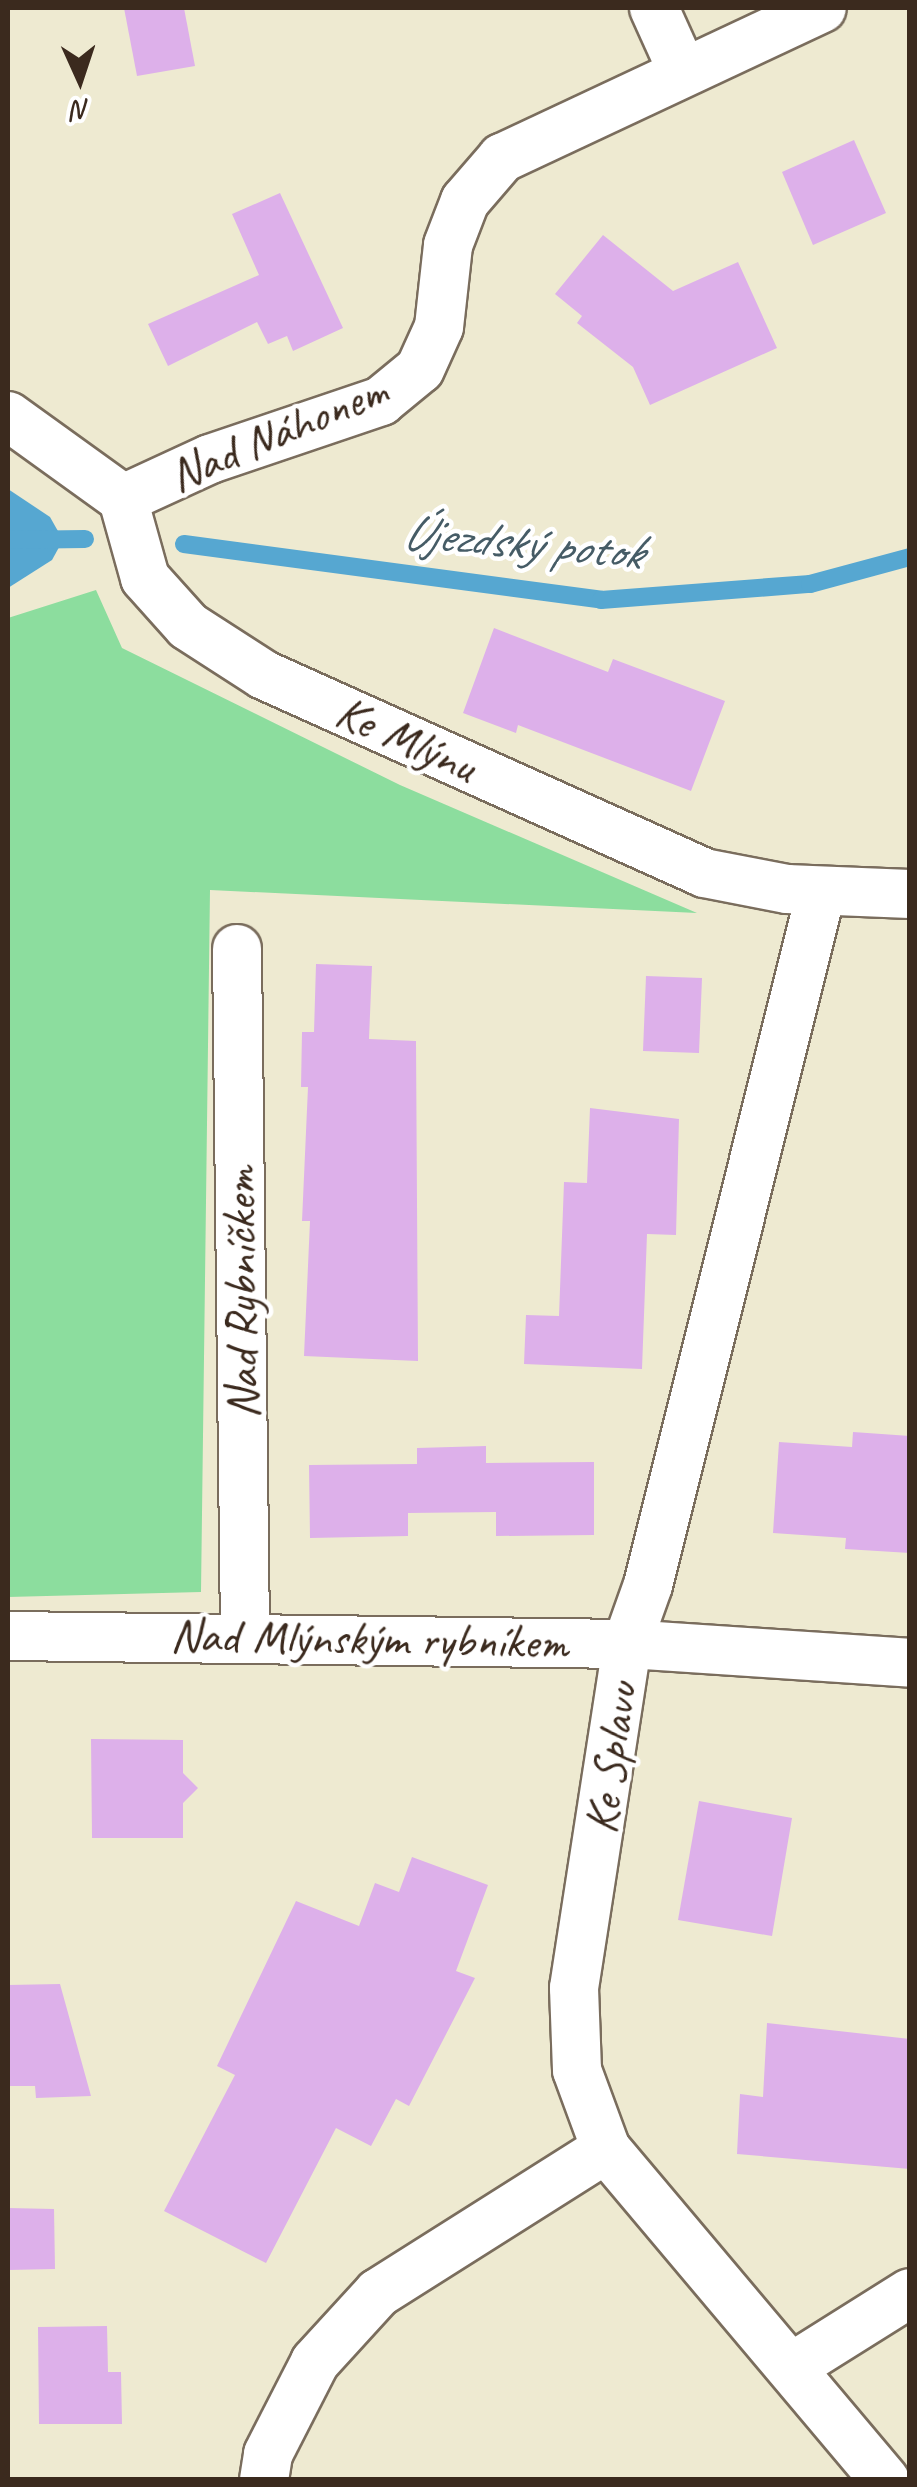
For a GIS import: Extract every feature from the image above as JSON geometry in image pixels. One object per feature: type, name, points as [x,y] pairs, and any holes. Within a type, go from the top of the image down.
[{"type":"street","points":[[654,8],[682,70]]},
{"type":"street","name":"Nad Náhonem","points":[[122,499],[210,459],[380,401],[420,369],[438,326],[448,245],[482,176],[502,158],[682,70],[822,8]]},
{"type":"street","points":[[8,416],[122,499]]},
{"type":"street","name":"Ke Mlýnu","points":[[122,499],[145,578],[188,626],[264,675],[704,873],[821,892],[910,894]]},
{"type":"street","name":"Ke Splavu","points":[[606,2149],[578,2070],[574,1988],[627,1644],[653,1566],[821,892]]},
{"type":"street","name":"Nad Rybníčkem","points":[[237,948],[246,1637]]},
{"type":"street","name":"Nad Mlýnským rybníkem","points":[[8,1636],[627,1644],[910,1662]]},
{"type":"street","points":[[264,2480],[268,2454],[315,2362],[378,2292],[606,2149],[885,2480]]},
{"type":"street","points":[[792,2367],[910,2293]]},
{"type":"green space","points":[[96,590],[122,648],[400,785],[697,913],[210,890],[201,1592],[8,1597],[8,618]]},
{"type":"water","points":[[8,489],[50,517],[63,540],[52,560],[8,588]]},
{"type":"building","points":[[124,8],[184,8],[195,66],[137,76]]},
{"type":"building","points":[[854,140],[886,213],[813,245],[782,172]]},
{"type":"building","points":[[280,193],[343,328],[293,351],[287,336],[268,344],[257,322],[168,366],[148,324],[259,275],[232,214]]},
{"type":"building","points":[[603,235],[673,291],[738,262],[777,348],[650,405],[633,367],[577,323],[582,316],[555,294]]},
{"type":"building","points":[[494,628],[608,672],[613,659],[725,701],[691,791],[518,725],[516,733],[463,713]]},
{"type":"building","points":[[316,964],[372,966],[369,1039],[416,1041],[418,1361],[304,1356],[310,1221],[302,1221],[308,1087],[301,1087],[302,1032],[314,1032]]},
{"type":"building","points":[[646,976],[702,978],[699,1053],[643,1051]]},
{"type":"building","points":[[590,1108],[679,1119],[676,1235],[647,1234],[642,1369],[524,1364],[526,1315],[559,1316],[564,1182],[587,1183]]},
{"type":"building","points":[[853,1432],[910,1436],[910,1553],[845,1549],[846,1538],[773,1533],[779,1442],[852,1447]]},
{"type":"building","points":[[486,1446],[486,1463],[594,1462],[594,1535],[496,1536],[496,1512],[408,1513],[408,1536],[310,1538],[309,1465],[417,1464],[417,1448]]},
{"type":"building","points":[[91,1739],[183,1740],[183,1773],[198,1788],[183,1803],[183,1838],[92,1838]]},
{"type":"building","points":[[699,1801],[792,1818],[772,1936],[678,1920]]},
{"type":"building","points":[[412,1857],[488,1885],[456,1971],[475,1978],[409,2106],[396,2099],[371,2146],[336,2128],[266,2263],[164,2211],[235,2075],[217,2066],[296,1901],[359,1926],[375,1883],[399,1892]]},
{"type":"building","points":[[60,1984],[91,2096],[36,2098],[35,2086],[8,2086],[8,1985]]},
{"type":"building","points":[[767,2023],[910,2039],[910,2169],[737,2154],[740,2094],[763,2097]]},
{"type":"building","points":[[8,2208],[54,2209],[55,2269],[8,2270]]},
{"type":"building","points":[[107,2326],[108,2372],[121,2372],[122,2424],[39,2424],[38,2327]]},
{"type":"waterway","name":"Újezdský potok","points":[[8,540],[85,539]]},
{"type":"waterway","name":"Újezdský potok","points":[[184,544],[601,600],[810,584],[910,557]]}]
